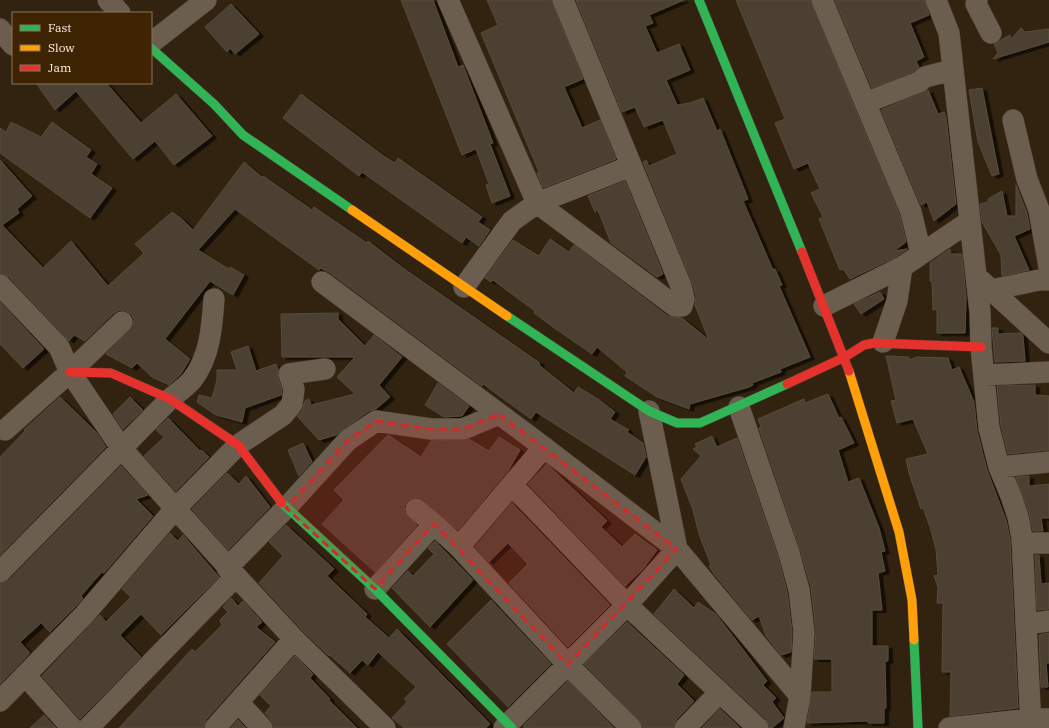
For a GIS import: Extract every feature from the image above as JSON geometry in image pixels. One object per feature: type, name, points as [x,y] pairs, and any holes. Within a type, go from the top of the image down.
[{"type":"street","points":[[108,0],[119,12]]},
{"type":"street","points":[[152,42],[206,0]]},
{"type":"street","points":[[448,0],[537,203],[675,306],[682,306],[684,299],[681,286],[563,0]]},
{"type":"street","points":[[699,0],[845,357],[899,532],[912,600],[918,728]]},
{"type":"street","points":[[822,0],[911,212],[921,254]]},
{"type":"street","points":[[936,0],[949,33],[970,221],[984,284],[981,347],[989,428],[999,467],[1016,510],[1022,543],[1027,624],[1037,722],[949,728]]},
{"type":"street","points":[[977,0],[976,4],[992,33]]},
{"type":"street","points":[[0,29],[12,45]]},
{"type":"street","points":[[152,49],[214,104],[243,135],[464,287],[649,411],[677,423],[700,423],[739,407],[845,357],[864,344],[883,342],[981,347]]},
{"type":"street","points":[[865,102],[919,82],[925,77],[952,70]]},
{"type":"street","points":[[1013,120],[1027,179],[1038,210],[1049,267]]},
{"type":"street","points":[[464,287],[512,221],[537,203],[631,166]]},
{"type":"street","points":[[824,306],[902,266],[970,221]]},
{"type":"street","points":[[883,342],[897,301],[902,266]]},
{"type":"street","points":[[984,284],[1049,280]]},
{"type":"street","points":[[322,282],[544,447],[677,549],[800,696]]},
{"type":"street","points":[[984,284],[1049,343]]},
{"type":"street","points":[[0,285],[60,347],[70,372],[122,449],[231,572],[294,639],[385,728]]},
{"type":"street","points":[[0,572],[170,399],[192,380],[205,357],[212,329],[214,299]]},
{"type":"street","points":[[5,430],[70,372],[122,322]]},
{"type":"street","points":[[0,701],[84,615],[175,509],[238,445],[283,415],[292,404],[294,389],[289,374],[325,368]]},
{"type":"street","points":[[70,372],[111,373],[170,399],[238,445],[286,508],[375,589],[508,727],[627,605],[677,549]]},
{"type":"street","points":[[984,375],[1049,372]]},
{"type":"street","points":[[739,407],[789,553],[799,590],[804,632],[800,696],[794,728]]},
{"type":"street","points":[[649,411],[677,549]]},
{"type":"street","points":[[88,728],[231,572],[286,508],[348,440],[376,421],[431,429],[463,429],[499,414]]},
{"type":"street","points":[[459,547],[544,447]]},
{"type":"street","points":[[999,467],[1049,462]]},
{"type":"street","points":[[512,485],[627,605],[758,728]]},
{"type":"street","points":[[416,509],[459,547],[568,665],[631,728]]},
{"type":"street","points":[[375,589],[434,524]]},
{"type":"street","points":[[1022,543],[1049,543]]},
{"type":"street","points":[[1027,624],[1049,622]]},
{"type":"street","points":[[215,728],[239,703],[294,639]]},
{"type":"street","points":[[25,675],[72,728]]},
{"type":"street","points":[[685,728],[720,692]]},
{"type":"street","points":[[239,703],[262,728]]},
{"type":"highlighted area","points":[[499,414],[677,549],[568,665],[434,524],[375,589],[286,508],[348,440],[376,421],[431,429],[463,429]]},
{"type":"building","points":[[401,0],[433,0],[458,67],[463,65],[493,143],[490,144],[510,196],[492,203],[486,185],[489,184],[476,149],[462,155]]},
{"type":"building","points":[[487,0],[551,0],[583,79],[564,87],[582,128],[600,120],[616,159],[543,188],[537,173],[539,172],[481,33],[498,25]]},
{"type":"building","points":[[576,0],[684,0],[649,15],[653,23],[645,26],[657,53],[679,44],[690,70],[666,80],[677,105],[690,103],[703,98],[717,131],[720,129],[748,199],[743,201],[773,270],[775,269],[782,285],[779,286],[810,357],[780,369],[781,372],[752,383],[753,385],[749,387],[690,404],[689,409],[657,397],[625,376],[627,372],[597,347],[592,354],[534,313],[535,311],[493,280],[491,282],[485,278],[513,240],[539,256],[550,239],[569,252],[574,245],[668,316],[682,318],[709,340],[695,305],[696,296],[692,282],[643,162],[646,160],[649,166],[677,154],[663,120],[644,127],[635,107],[622,112]]},
{"type":"building","points":[[736,0],[810,0],[900,216],[906,242],[894,251],[907,249],[896,257],[850,279],[843,269],[840,270],[819,219],[823,217],[811,193],[820,189],[808,163],[794,169],[775,123],[785,119]]},
{"type":"building","points":[[835,0],[924,0],[929,15],[910,23],[924,57],[916,61],[919,67],[913,72],[872,88]]},
{"type":"building","points":[[231,4],[259,34],[235,54],[230,48],[227,52],[205,27]]},
{"type":"building","points":[[1021,28],[1025,32],[1049,29],[1049,42],[993,59],[998,53],[994,44],[1010,35],[1011,39]]},
{"type":"building","points":[[37,84],[107,84],[141,123],[176,94],[212,136],[174,165],[155,141],[133,159],[76,91],[55,110]]},
{"type":"building","points":[[982,88],[999,174],[992,176],[978,142],[969,90]]},
{"type":"building","points":[[928,90],[938,114],[944,112],[946,117],[956,204],[934,221],[927,202],[921,205],[881,110]]},
{"type":"building","points":[[301,94],[385,157],[395,163],[398,158],[482,217],[478,222],[490,230],[479,246],[466,237],[462,243],[362,172],[359,176],[283,118]]},
{"type":"building","points":[[11,122],[41,137],[52,122],[91,150],[86,157],[97,164],[91,174],[112,188],[90,218],[0,153],[0,128],[6,132]]},
{"type":"building","points":[[0,160],[32,196],[17,209],[19,213],[2,225],[43,268],[71,241],[108,286],[144,253],[135,244],[172,212],[193,230],[244,162],[262,177],[263,176],[312,210],[314,207],[367,243],[368,241],[403,268],[540,363],[539,365],[574,393],[578,387],[598,399],[615,412],[610,419],[629,430],[627,432],[643,443],[646,457],[635,475],[536,412],[531,419],[483,384],[482,386],[329,272],[320,268],[319,270],[235,209],[198,250],[229,269],[230,267],[244,275],[233,295],[210,281],[165,339],[190,359],[181,374],[169,385],[152,377],[137,363],[132,368],[106,354],[133,326],[134,319],[131,314],[126,311],[120,310],[114,313],[85,341],[74,335],[69,341],[9,277],[0,273]]},
{"type":"building","points":[[625,181],[663,274],[657,277],[611,243],[598,210],[595,212],[588,196]]},
{"type":"building","points":[[1016,185],[1027,213],[1030,229],[1014,236],[1029,270],[1002,276],[1001,255],[982,222],[980,204],[988,202],[988,199],[1002,191],[1007,216],[1016,216]]},
{"type":"building","points":[[950,249],[950,254],[962,254],[966,297],[965,333],[937,333],[937,309],[933,310],[930,263]]},
{"type":"building","points":[[880,292],[884,299],[861,314],[854,304]]},
{"type":"building","points":[[0,302],[44,349],[23,368],[0,344]]},
{"type":"building","points":[[338,313],[338,319],[365,346],[374,335],[402,357],[379,385],[390,397],[376,409],[369,411],[336,435],[319,440],[297,416],[302,411],[305,401],[309,399],[311,405],[355,394],[337,377],[355,357],[282,357],[281,314]]},
{"type":"building","points":[[992,328],[998,328],[998,334],[1021,333],[1023,336],[1025,361],[995,362]]},
{"type":"building","points":[[248,346],[256,371],[276,364],[282,390],[281,395],[245,408],[242,422],[216,415],[197,402],[199,395],[212,398],[217,380],[217,370],[237,370],[231,352]]},
{"type":"building","points":[[886,356],[909,357],[909,360],[917,357],[948,358],[952,370],[959,367],[974,402],[977,431],[987,470],[1006,520],[1010,539],[1018,708],[950,716],[951,672],[942,672],[943,603],[937,603],[938,587],[934,576],[938,575],[936,549],[930,527],[923,508],[921,509],[909,473],[906,459],[928,454],[913,419],[897,423],[891,401],[896,400]]},
{"type":"building","points":[[438,383],[469,406],[462,416],[444,417],[425,405]]},
{"type":"building","points":[[1035,385],[1035,395],[1049,396],[1049,450],[1008,454],[1001,426],[997,386]]},
{"type":"building","points":[[828,394],[839,418],[841,417],[854,443],[838,450],[848,482],[859,478],[879,528],[885,551],[881,552],[885,571],[878,573],[882,610],[872,610],[872,646],[888,646],[888,661],[885,661],[886,708],[884,708],[884,723],[868,723],[868,721],[807,723],[812,692],[832,692],[832,662],[831,659],[814,659],[816,631],[811,587],[800,549],[759,428],[761,427],[758,419],[804,399],[805,403]]},
{"type":"building","points":[[60,397],[96,432],[106,447],[0,555],[0,457],[25,431],[24,430]]},
{"type":"building","points":[[130,397],[143,410],[123,429],[113,414]]},
{"type":"building","points":[[168,418],[200,451],[201,450],[209,457],[176,491],[144,456],[164,437],[156,430]]},
{"type":"building","points":[[388,435],[421,457],[431,441],[469,439],[489,451],[499,437],[520,450],[508,471],[458,530],[418,497],[407,501],[404,507],[405,513],[417,525],[375,572],[322,524],[344,500],[334,490]]},
{"type":"building","points":[[712,436],[717,447],[737,438],[778,557],[787,592],[792,632],[791,652],[781,655],[766,636],[759,616],[752,620],[709,566],[711,565],[681,479],[701,456],[693,449],[697,447],[695,444]]},
{"type":"building","points":[[303,443],[312,462],[299,476],[288,450]]},
{"type":"building","points":[[547,464],[607,521],[601,527],[622,547],[635,534],[657,550],[643,569],[625,586],[528,484]]},
{"type":"building","points":[[121,466],[148,495],[136,499],[153,516],[104,573],[102,572],[81,596],[83,598],[50,632],[41,623],[20,642],[30,653],[0,684],[0,584],[9,580]]},
{"type":"building","points":[[227,473],[239,484],[246,476],[270,507],[228,550],[192,509]]},
{"type":"building","points":[[1029,476],[1029,486],[1049,484],[1049,518],[1041,518],[1043,531],[1033,531],[1029,513],[1016,477]]},
{"type":"building","points":[[512,503],[610,605],[568,647],[509,583],[528,564],[508,543],[489,562],[475,547]]},
{"type":"building","points":[[286,525],[334,569],[327,576],[367,614],[365,617],[389,638],[397,629],[490,724],[486,728],[404,728],[392,718],[407,702],[404,699],[416,687],[378,652],[368,665],[362,660],[350,673],[330,655],[329,656],[303,631],[259,583],[283,556],[269,542]]},
{"type":"building","points":[[170,533],[178,541],[183,535],[219,577],[161,635],[141,614],[120,635],[141,657],[80,719],[42,676],[100,615],[106,622],[131,597],[122,589]]},
{"type":"building","points":[[435,541],[473,580],[430,627],[392,588],[408,571],[413,576],[434,554],[428,548]]},
{"type":"building","points":[[1035,555],[1039,555],[1041,584],[1049,583],[1049,609],[1037,610]]},
{"type":"building","points":[[674,589],[694,608],[698,602],[716,614],[767,681],[763,685],[776,698],[772,702],[784,718],[772,728],[770,728],[766,719],[654,614]]},
{"type":"building","points":[[231,598],[238,606],[243,601],[262,622],[256,627],[275,642],[206,720],[203,728],[119,728],[192,649],[195,652],[222,625],[220,620],[228,612],[223,607]]},
{"type":"building","points":[[491,600],[551,664],[508,707],[447,644]]},
{"type":"building","points":[[627,622],[684,675],[677,684],[694,701],[676,720],[673,728],[643,728],[639,720],[584,664]]},
{"type":"building","points":[[1049,633],[1049,663],[1046,663],[1048,687],[1041,687],[1039,635]]},
{"type":"building","points":[[295,656],[313,674],[310,678],[330,699],[329,700],[357,728],[274,728],[271,720],[265,713],[271,706],[260,695]]},
{"type":"building","points":[[568,681],[614,728],[524,728],[524,725]]},
{"type":"building","points":[[720,709],[740,728],[702,728]]},
{"type":"building","points":[[44,715],[56,728],[30,728]]},
{"type":"building","points":[[238,720],[246,728],[231,728]]},
{"type":"traffic: fast","points":[[699,0],[802,252]]},
{"type":"traffic: fast","points":[[152,49],[214,104],[243,135],[352,210]]},
{"type":"traffic: fast","points":[[507,316],[649,411],[677,423],[700,423],[787,384]]},
{"type":"traffic: fast","points":[[282,503],[375,589],[512,728]]},
{"type":"traffic: fast","points":[[914,640],[918,728]]},
{"type":"traffic: slow","points":[[352,210],[507,316]]},
{"type":"traffic: slow","points":[[849,371],[899,532],[912,600],[914,640]]},
{"type":"traffic: jam","points":[[802,252],[849,371]]},
{"type":"traffic: jam","points":[[787,384],[845,357],[864,345],[874,343],[981,347]]},
{"type":"traffic: jam","points":[[70,372],[111,373],[170,399],[238,445],[282,503]]}]
